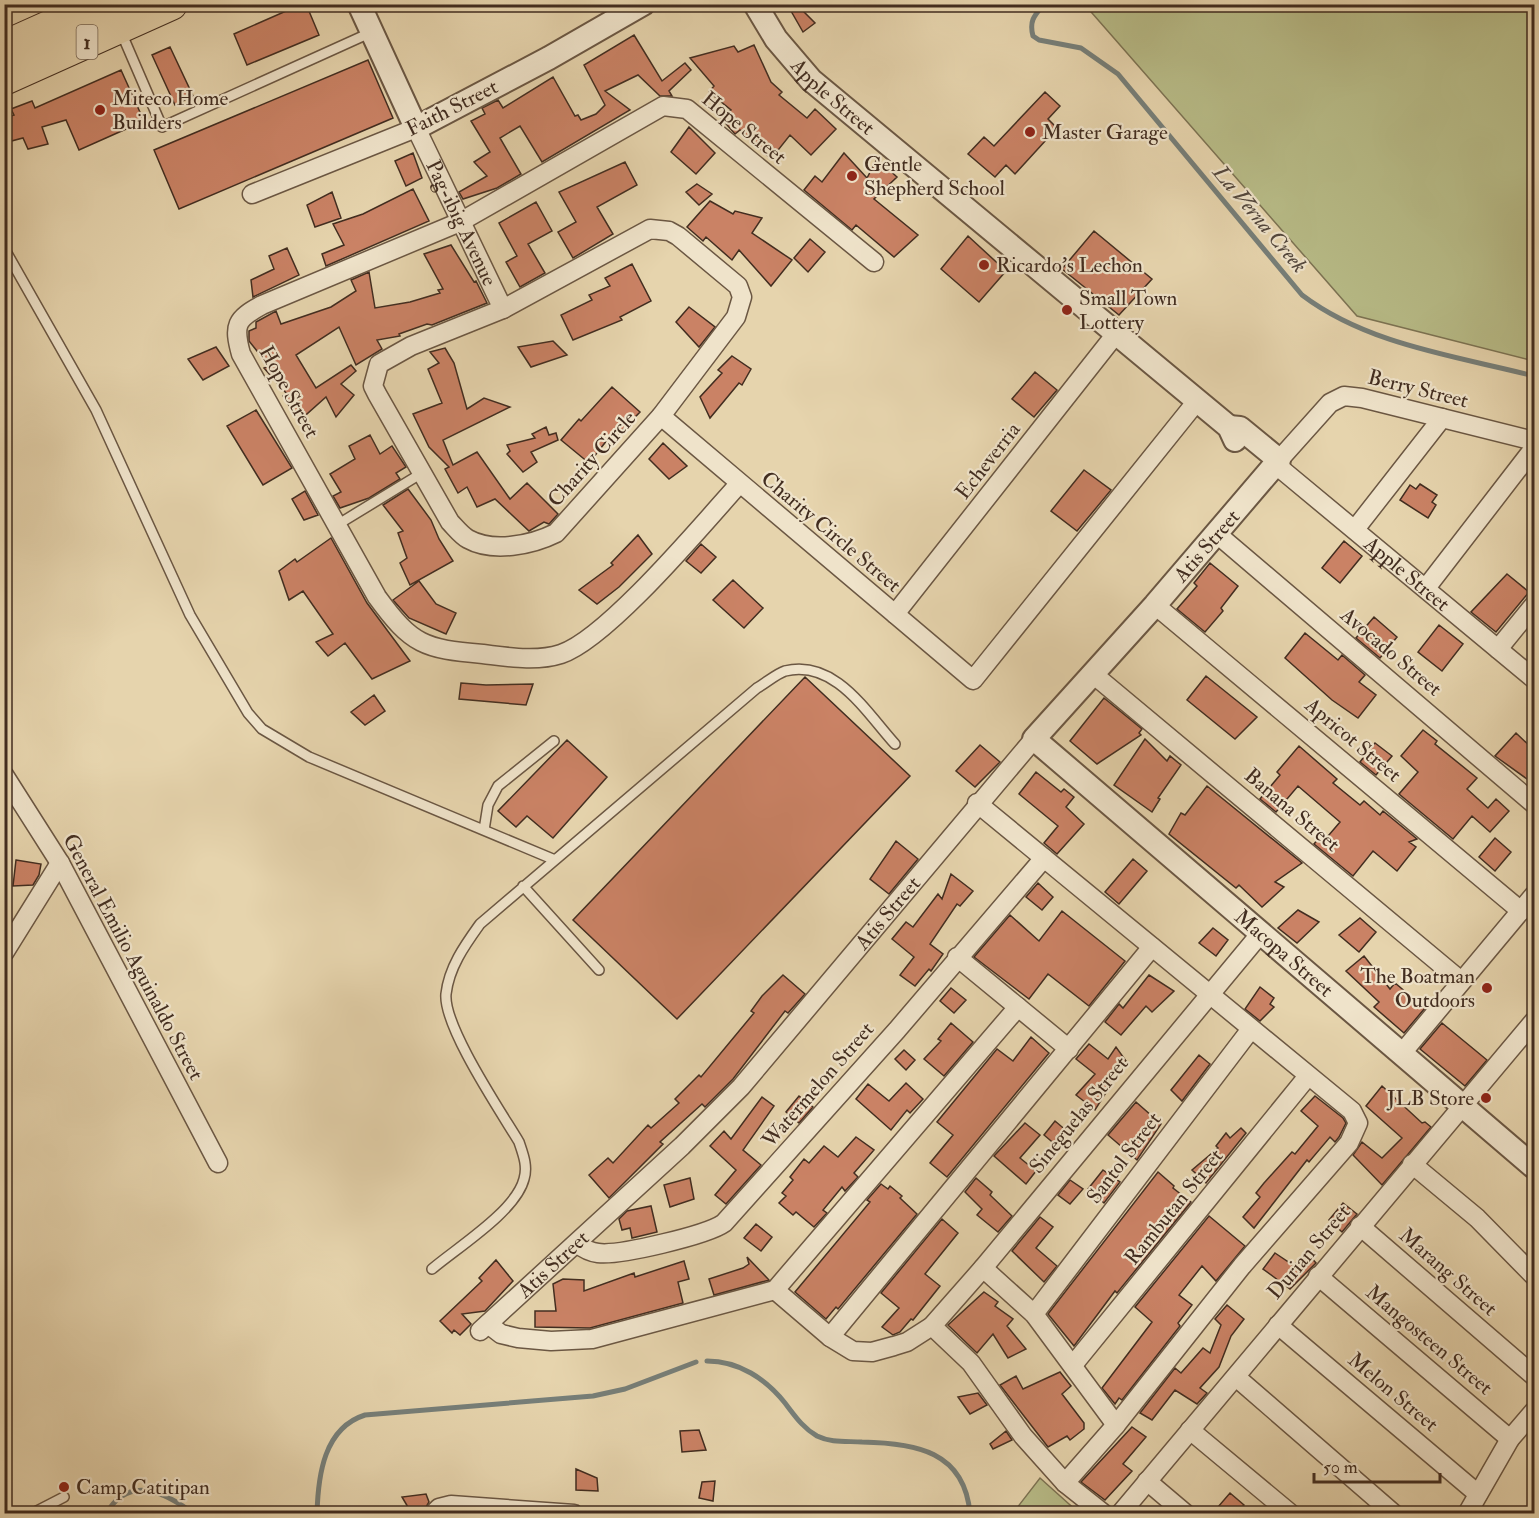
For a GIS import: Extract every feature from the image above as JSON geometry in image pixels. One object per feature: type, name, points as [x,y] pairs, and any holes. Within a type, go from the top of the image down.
[{"type":"highway","name":"1","points":[[4,47],[117,15],[171,4]]},
{"type":"highway","name":"1","points":[[4,79],[117,15]]},
{"type":"street","name":"Pag-ibig Avenue","points":[[359,4],[503,309]]},
{"type":"street","name":"Faith Street","points":[[252,194],[416,128],[549,58],[644,4]]},
{"type":"street","name":"Apple Street","points":[[755,4],[776,39],[811,80],[1228,427],[1240,428],[1277,466],[1356,528],[1534,679]]},
{"type":"street","name":"Hope Street","points":[[738,484],[632,600],[582,645],[560,654],[530,658],[458,652],[413,639],[399,627],[377,597],[241,354],[236,336],[237,326],[249,312],[262,305],[460,222],[663,106],[687,109],[874,262]]},
{"type":"street","name":"Charity Circle","points":[[650,230],[669,231],[738,286],[742,297],[736,317],[661,416],[556,532],[539,541],[514,546],[488,545],[468,539],[450,522],[373,386],[379,364],[411,346],[503,309],[650,230]]},
{"type":"street","name":"Echeverria","points":[[895,614],[1115,335]]},
{"type":"street","name":"Berry Street","points":[[1277,466],[1337,398],[1362,398],[1534,441]]},
{"type":"street","name":"Charity Circle Street","points":[[661,416],[738,484],[973,680],[1197,401]]},
{"type":"street","points":[[1356,528],[1442,418]]},
{"type":"street","points":[[1426,588],[1534,448]]},
{"type":"street","name":"Atis Street","points":[[775,1290],[592,1339],[550,1341],[518,1338],[484,1327],[578,1244],[741,1087],[977,803],[1277,466]]},
{"type":"street","name":"Avocado Street","points":[[1217,534],[1534,804]]},
{"type":"street","name":"Apricot Street","points":[[1155,604],[1521,911]]},
{"type":"street","points":[[1498,649],[1534,605]]},
{"type":"street","name":"Banana Street","points":[[1093,674],[1461,981]]},
{"type":"street","name":"Macopa Street","points":[[1034,739],[1534,1167]]},
{"type":"street","name":"General Emilio Aguinaldo Street","points":[[4,775],[60,863],[218,1163]]},
{"type":"street","points":[[977,803],[1352,1112],[1358,1123],[1357,1130],[1349,1143],[1242,1266],[1116,1425],[1065,1484]]},
{"type":"street","name":"Watermelon Street","points":[[578,1244],[591,1252],[612,1253],[718,1227],[778,1165],[1044,858]]},
{"type":"street","points":[[4,953],[60,863]]},
{"type":"street","points":[[1402,1053],[1534,896]]},
{"type":"street","name":"Sineguelas Street","points":[[775,1290],[830,1337],[853,1351],[872,1352],[907,1342],[932,1326],[983,1268],[1209,992],[1261,933]]},
{"type":"street","points":[[830,1337],[1152,947]]},
{"type":"street","points":[[957,957],[1069,1049]]},
{"type":"street","points":[[775,1290],[1018,1007]]},
{"type":"street","name":"Santol Street","points":[[1034,1314],[1251,1029]]},
{"type":"street","name":"Durian Street","points":[[1120,1514],[1412,1164],[1532,1030]]},
{"type":"street","name":"Rambutan Street","points":[[1073,1365],[1308,1076]]},
{"type":"street","points":[[1412,1164],[1477,1218],[1534,1276]]},
{"type":"street","name":"Marang Street","points":[[1360,1226],[1534,1376]]},
{"type":"street","points":[[983,1268],[1034,1314],[1116,1425]]},
{"type":"street","name":"Mangosteen Street","points":[[1318,1276],[1510,1439]]},
{"type":"street","name":"Melon Street","points":[[1278,1324],[1478,1494]]},
{"type":"street","points":[[932,1326],[971,1363],[1023,1436],[1065,1484],[1104,1514]]},
{"type":"street","points":[[1236,1377],[1394,1514]]},
{"type":"street","points":[[1467,1514],[1510,1439],[1534,1411]]},
{"type":"street","points":[[1190,1430],[1291,1514]]},
{"type":"street","points":[[1147,1481],[1186,1514]]},
{"type":"street","points":[[433,1514],[439,1508],[451,1505],[495,1511],[574,1514]]},
{"type":"lane","points":[[117,15],[162,127],[372,32]]},
{"type":"lane","points":[[4,248],[96,410],[190,615],[248,713],[262,729],[309,757],[555,860]]},
{"type":"lane","points":[[337,525],[422,473]]},
{"type":"lane","points":[[432,1269],[506,1208],[518,1193],[525,1178],[525,1162],[519,1142],[455,1030],[447,1008],[446,994],[450,975],[460,952],[480,924],[757,688],[783,672],[804,668],[818,670],[835,679],[895,744]]},
{"type":"lane","points":[[484,830],[488,805],[498,786],[554,741]]},
{"type":"lane","points":[[523,886],[599,970]]},
{"type":"lane","points":[[31,1514],[64,1497]]},
{"type":"green space","points":[[1085,5],[1534,5],[1534,361],[1357,316]]},
{"type":"green space","points":[[1040,1478],[1079,1513],[1013,1513]]},
{"type":"building","points":[[306,4],[319,35],[247,65],[234,34]]},
{"type":"building","points":[[787,4],[796,4],[815,23],[803,32]]},
{"type":"building","points":[[634,35],[662,81],[685,63],[691,70],[669,91],[672,96],[660,96],[638,75],[605,91],[630,110],[542,162],[520,126],[500,138],[521,174],[497,188],[463,199],[459,192],[487,176],[474,162],[490,152],[471,121],[485,114],[482,108],[498,100],[503,108],[553,77],[575,116],[578,115],[581,120],[596,114],[605,105],[584,65]]},
{"type":"building","points":[[754,45],[771,82],[782,92],[779,95],[807,118],[815,109],[836,129],[811,155],[790,135],[771,159],[740,130],[735,134],[720,117],[731,110],[709,92],[714,86],[690,58],[734,46],[738,52]]},
{"type":"building","points":[[170,47],[193,96],[175,105],[152,55]]},
{"type":"building","points":[[368,60],[393,118],[179,209],[154,150]]},
{"type":"building","name":"Miteco Home Builders","points":[[121,70],[144,121],[79,150],[66,120],[42,127],[48,144],[28,149],[23,138],[4,143],[4,118],[14,115],[11,109],[32,101],[35,108]]},
{"type":"building","name":"Master Garage","points":[[1045,92],[1060,106],[1048,119],[1057,128],[1015,174],[1006,165],[995,177],[968,154],[984,137],[994,146]]},
{"type":"building","points":[[689,127],[715,153],[696,174],[671,152]]},
{"type":"building","points":[[413,153],[422,178],[406,186],[395,161]]},
{"type":"building","points":[[844,153],[867,178],[877,159],[897,177],[874,199],[918,235],[894,257],[856,225],[852,230],[804,190],[815,176],[822,182]]},
{"type":"building","points":[[625,162],[637,185],[597,207],[613,234],[573,258],[558,232],[576,222],[559,192]]},
{"type":"building","points":[[697,184],[712,194],[699,205],[686,192]]},
{"type":"building","points":[[413,189],[429,221],[326,266],[322,254],[344,245],[333,224],[363,214]]},
{"type":"building","points":[[332,192],[341,218],[315,227],[307,205]]},
{"type":"building","points":[[710,201],[733,214],[735,211],[762,218],[752,233],[792,260],[771,286],[739,250],[732,260],[706,237],[703,241],[687,227]]},
{"type":"building","points":[[536,202],[552,231],[528,244],[545,273],[520,287],[506,262],[517,256],[499,223]]},
{"type":"building","points":[[1094,231],[1152,279],[1119,315],[1062,269]]},
{"type":"building","points":[[968,236],[1006,271],[979,302],[941,269]]},
{"type":"building","points":[[810,239],[825,252],[808,272],[794,258]]},
{"type":"building","points":[[451,245],[474,282],[476,281],[487,303],[432,325],[427,324],[399,334],[400,336],[377,340],[382,349],[356,365],[339,327],[296,355],[316,388],[351,365],[356,371],[341,384],[354,395],[336,417],[326,397],[299,421],[283,396],[287,394],[264,368],[269,366],[249,341],[249,331],[256,328],[256,322],[276,311],[281,324],[331,307],[356,291],[351,280],[369,272],[375,308],[410,302],[440,293],[438,290],[443,289],[424,254]]},
{"type":"building","points":[[287,248],[299,275],[253,297],[251,280],[274,269],[269,256]]},
{"type":"building","points":[[632,264],[651,301],[620,317],[622,320],[573,340],[561,315],[592,300],[589,295],[610,286],[605,278]]},
{"type":"building","points":[[689,307],[715,327],[699,347],[676,322]]},
{"type":"building","points":[[553,341],[567,355],[531,367],[518,347]]},
{"type":"building","points":[[216,347],[229,366],[203,380],[188,359]]},
{"type":"building","points":[[445,348],[454,363],[467,409],[484,398],[510,407],[443,440],[453,465],[477,452],[510,499],[527,483],[558,514],[549,524],[544,522],[529,531],[495,499],[477,507],[467,487],[458,493],[445,469],[449,467],[429,447],[413,414],[442,403],[428,369],[439,363],[430,352]]},
{"type":"building","points":[[732,356],[751,369],[742,385],[739,383],[710,418],[700,397],[722,373],[718,370]]},
{"type":"building","points":[[1035,372],[1057,390],[1034,417],[1012,399]]},
{"type":"building","points":[[612,387],[640,412],[611,442],[608,439],[589,463],[561,440]]},
{"type":"building","points":[[256,410],[292,468],[263,485],[227,426]]},
{"type":"building","points":[[546,427],[549,435],[556,433],[558,440],[531,452],[537,462],[523,472],[507,454],[510,451],[507,445],[535,438],[532,434]]},
{"type":"building","points":[[370,435],[380,454],[392,446],[406,467],[396,473],[400,479],[369,498],[340,508],[333,496],[341,492],[330,474],[355,459],[349,446]]},
{"type":"building","points":[[663,443],[687,466],[669,479],[649,459]]},
{"type":"building","points":[[1084,470],[1111,490],[1077,531],[1051,511]]},
{"type":"building","points":[[1420,484],[1437,495],[1432,502],[1436,505],[1428,518],[1400,500],[1410,485],[1416,489]]},
{"type":"building","points":[[408,489],[431,520],[439,539],[453,561],[410,585],[400,563],[407,558],[398,533],[403,531],[383,505]]},
{"type":"building","points":[[305,491],[318,515],[304,520],[292,499]]},
{"type":"building","points":[[638,535],[652,554],[619,587],[597,604],[579,590],[613,565],[611,563]]},
{"type":"building","points":[[331,538],[367,603],[410,661],[372,679],[345,643],[328,656],[316,642],[333,634],[303,591],[289,600],[279,571],[295,559],[297,562]]},
{"type":"building","points":[[1344,541],[1362,556],[1340,583],[1322,568]]},
{"type":"building","points":[[701,544],[716,557],[701,573],[686,561]]},
{"type":"building","points":[[1210,563],[1238,586],[1221,608],[1223,611],[1205,632],[1177,609],[1197,586],[1194,583]]},
{"type":"building","points":[[1507,574],[1529,592],[1496,632],[1471,612]]},
{"type":"building","points":[[733,580],[763,608],[744,628],[713,600]]},
{"type":"building","points":[[419,581],[436,604],[456,613],[446,634],[409,618],[393,600]]},
{"type":"building","points":[[1374,617],[1397,637],[1380,658],[1356,638]]},
{"type":"building","points":[[1439,625],[1463,644],[1442,671],[1418,652]]},
{"type":"building","points":[[1305,633],[1338,660],[1342,655],[1365,675],[1359,682],[1376,695],[1358,718],[1332,700],[1285,658]]},
{"type":"building","points":[[1206,676],[1257,717],[1235,739],[1187,700]]},
{"type":"building","points":[[805,677],[910,776],[677,1019],[573,920]]},
{"type":"building","points":[[461,683],[533,684],[526,705],[459,699]]},
{"type":"building","points":[[374,695],[385,711],[365,725],[351,712]]},
{"type":"building","points":[[1104,698],[1142,729],[1139,733],[1141,735],[1097,764],[1070,741]]},
{"type":"building","points":[[1423,730],[1437,741],[1435,744],[1477,778],[1467,789],[1488,808],[1496,799],[1509,811],[1490,832],[1472,816],[1453,839],[1399,794],[1418,772],[1401,756]]},
{"type":"building","points":[[1516,733],[1534,750],[1534,784],[1495,756]]},
{"type":"building","points":[[1145,739],[1167,761],[1170,756],[1181,765],[1158,798],[1160,799],[1152,812],[1114,785]]},
{"type":"building","points":[[567,740],[607,777],[553,838],[527,816],[516,827],[498,811]]},
{"type":"building","points":[[1375,743],[1392,756],[1376,775],[1360,762]]},
{"type":"building","points":[[980,745],[1000,762],[975,787],[956,771]]},
{"type":"building","points":[[1299,746],[1337,779],[1333,783],[1360,805],[1364,801],[1380,815],[1383,811],[1417,839],[1409,842],[1416,847],[1397,871],[1373,851],[1353,876],[1314,844],[1319,838],[1323,842],[1340,822],[1298,786],[1276,812],[1260,799],[1280,775],[1277,772]]},
{"type":"building","points":[[1036,772],[1061,792],[1064,789],[1074,797],[1066,807],[1084,824],[1057,854],[1044,843],[1058,826],[1019,794]]},
{"type":"building","points":[[1207,786],[1302,863],[1275,882],[1284,887],[1262,907],[1239,885],[1236,888],[1169,834],[1181,813],[1185,815]]},
{"type":"building","points":[[1495,838],[1511,852],[1495,871],[1479,857]]},
{"type":"building","points":[[896,841],[918,859],[889,894],[870,879]]},
{"type":"building","points":[[1133,859],[1147,871],[1119,904],[1105,892]]},
{"type":"building","points":[[16,860],[41,864],[39,875],[33,885],[13,886]]},
{"type":"building","points":[[951,874],[973,891],[960,906],[957,904],[930,944],[943,954],[931,971],[929,969],[915,986],[900,975],[914,957],[892,939],[906,922],[913,927],[938,894],[942,899]]},
{"type":"building","points":[[1038,883],[1053,897],[1042,910],[1026,897]]},
{"type":"building","points":[[1298,910],[1319,922],[1297,943],[1278,928]]},
{"type":"building","points":[[1062,911],[1125,961],[1089,1006],[1048,974],[1029,999],[974,957],[1010,915],[1039,941]]},
{"type":"building","points":[[1360,918],[1376,932],[1359,952],[1339,935]]},
{"type":"building","points":[[1213,928],[1228,940],[1216,956],[1199,943]]},
{"type":"building","points":[[1364,956],[1390,989],[1395,983],[1425,1008],[1404,1033],[1374,1007],[1379,1002],[1346,971]]},
{"type":"building","points":[[783,975],[805,994],[788,1013],[785,1011],[733,1079],[705,1107],[702,1104],[660,1142],[663,1144],[609,1198],[589,1175],[608,1158],[613,1163],[648,1125],[651,1128],[679,1103],[675,1099],[699,1075],[701,1077],[754,1013],[751,1011],[762,996]]},
{"type":"building","points":[[1149,975],[1174,991],[1152,1012],[1146,1006],[1121,1035],[1105,1022],[1119,1004],[1123,1008]]},
{"type":"building","points":[[1260,987],[1274,998],[1270,1004],[1274,1007],[1260,1021],[1245,1009]]},
{"type":"building","points":[[951,988],[966,1000],[954,1013],[940,1001]]},
{"type":"building","points":[[951,1023],[973,1042],[944,1076],[924,1059],[941,1041],[938,1039]]},
{"type":"building","points":[[1442,1023],[1487,1060],[1465,1086],[1420,1049]]},
{"type":"building","points":[[1031,1037],[1049,1053],[947,1177],[930,1163],[953,1135],[937,1122],[997,1049],[1013,1061]]},
{"type":"building","points":[[1089,1044],[1108,1059],[1116,1047],[1126,1061],[1095,1110],[1076,1095],[1095,1074],[1076,1059]]},
{"type":"building","points":[[904,1050],[915,1060],[906,1070],[895,1059]]},
{"type":"building","points":[[1199,1055],[1210,1064],[1182,1101],[1171,1090]]},
{"type":"building","points":[[906,1083],[923,1099],[910,1113],[907,1110],[891,1130],[856,1099],[868,1084],[889,1101]]},
{"type":"building","points":[[1382,1086],[1422,1123],[1425,1122],[1431,1127],[1382,1185],[1353,1155],[1362,1142],[1382,1158],[1402,1138],[1366,1106]]},
{"type":"building","points":[[799,1096],[813,1107],[799,1123],[786,1112]]},
{"type":"building","points":[[1315,1096],[1343,1118],[1346,1123],[1335,1142],[1330,1137],[1309,1162],[1307,1160],[1254,1228],[1243,1217],[1260,1197],[1256,1193],[1292,1152],[1295,1154],[1318,1126],[1301,1111]]},
{"type":"building","points":[[762,1097],[774,1106],[743,1150],[761,1165],[726,1204],[715,1195],[736,1170],[710,1146],[724,1131],[731,1139]]},
{"type":"building","points":[[1136,1102],[1161,1124],[1137,1160],[1108,1135]]},
{"type":"building","points":[[1055,1121],[1068,1132],[1057,1146],[1044,1135]]},
{"type":"building","points":[[1025,1123],[1040,1135],[1020,1158],[1036,1171],[1026,1184],[994,1156]]},
{"type":"building","points":[[1241,1128],[1246,1133],[1206,1183],[1192,1170],[1218,1148],[1216,1146],[1226,1133],[1230,1138]]},
{"type":"building","points":[[856,1137],[874,1150],[854,1173],[858,1177],[845,1191],[842,1187],[823,1210],[827,1213],[814,1227],[796,1212],[793,1215],[779,1203],[786,1196],[782,1193],[793,1180],[790,1177],[804,1159],[809,1163],[824,1146],[838,1157]]},
{"type":"building","points":[[1103,1170],[1120,1182],[1104,1203],[1088,1189]]},
{"type":"building","points":[[1158,1172],[1191,1202],[1117,1293],[1115,1291],[1074,1346],[1048,1314]]},
{"type":"building","points":[[690,1178],[694,1199],[670,1207],[664,1185]]},
{"type":"building","points":[[976,1178],[992,1192],[990,1195],[1012,1216],[998,1232],[977,1215],[982,1209],[965,1192]]},
{"type":"building","points":[[1070,1180],[1083,1189],[1070,1204],[1058,1195]]},
{"type":"building","points":[[881,1184],[888,1189],[890,1186],[902,1196],[900,1198],[917,1214],[838,1309],[836,1307],[826,1319],[795,1292],[870,1202],[867,1200]]},
{"type":"building","points":[[1343,1203],[1357,1214],[1342,1232],[1329,1220]]},
{"type":"building","points":[[651,1206],[657,1232],[632,1238],[630,1228],[622,1230],[619,1219],[627,1211]]},
{"type":"building","points":[[1209,1216],[1245,1246],[1216,1281],[1202,1266],[1179,1295],[1192,1305],[1178,1323],[1180,1326],[1122,1400],[1119,1398],[1115,1404],[1102,1388],[1152,1322],[1135,1307]]},
{"type":"building","points":[[1040,1217],[1053,1227],[1036,1248],[1057,1266],[1044,1282],[1012,1251]]},
{"type":"building","points":[[942,1219],[958,1233],[925,1274],[940,1286],[913,1320],[911,1319],[900,1332],[893,1335],[882,1327],[899,1308],[881,1293]]},
{"type":"building","points":[[756,1224],[772,1237],[761,1251],[744,1238]]},
{"type":"building","points":[[1275,1253],[1293,1265],[1308,1254],[1316,1263],[1290,1289],[1263,1269]]},
{"type":"building","points":[[747,1257],[769,1280],[714,1295],[709,1279],[743,1268],[749,1264]]},
{"type":"building","points":[[496,1260],[513,1281],[485,1311],[462,1314],[471,1324],[460,1335],[454,1330],[452,1333],[440,1321],[482,1281],[479,1278]]},
{"type":"building","points":[[684,1261],[689,1279],[678,1282],[683,1303],[590,1328],[535,1327],[535,1311],[556,1311],[553,1284],[563,1279],[584,1280],[584,1291],[634,1273],[635,1277]]},
{"type":"building","points":[[984,1292],[998,1302],[995,1306],[1013,1319],[1007,1326],[1026,1349],[1008,1358],[993,1334],[977,1353],[948,1325]]},
{"type":"building","points":[[1227,1305],[1244,1319],[1231,1336],[1219,1367],[1200,1388],[1207,1393],[1197,1404],[1175,1390],[1152,1420],[1140,1413],[1175,1368],[1181,1373],[1203,1348],[1210,1353],[1221,1325],[1215,1319]]},
{"type":"building","points":[[1060,1372],[1071,1386],[1062,1394],[1084,1423],[1084,1429],[1070,1440],[1067,1436],[1048,1447],[1000,1385],[1016,1376],[1023,1389]]},
{"type":"building","points":[[978,1393],[987,1405],[970,1414],[958,1397]]},
{"type":"building","points":[[1132,1427],[1146,1437],[1123,1464],[1132,1471],[1105,1500],[1081,1482]]},
{"type":"building","points":[[699,1430],[706,1450],[682,1452],[680,1431]]},
{"type":"building","points":[[1006,1431],[1012,1440],[993,1449],[990,1444]]},
{"type":"building","points":[[576,1469],[597,1478],[598,1491],[576,1490]]},
{"type":"building","points":[[715,1481],[713,1501],[699,1498],[702,1482]]},
{"type":"building","points":[[1230,1493],[1244,1505],[1234,1514],[1212,1514]]},
{"type":"building","points":[[426,1494],[429,1502],[422,1514],[412,1514],[402,1497]]},
{"type":"waterway","name":"La Verna Creek","points":[[1044,4],[1033,19],[1033,36],[1039,40],[1081,48],[1118,74],[1302,295],[1355,326],[1384,337],[1444,355],[1534,376]]},
{"type":"waterway","points":[[707,1361],[730,1364],[760,1379],[778,1394],[803,1425],[817,1436],[828,1440],[901,1445],[934,1455],[948,1464],[958,1476],[966,1493],[970,1514]]},
{"type":"waterway","points":[[317,1514],[322,1469],[332,1442],[340,1430],[351,1421],[365,1415],[593,1396],[625,1389],[696,1362]]},
{"type":"waterway","points":[[106,1514],[125,1494],[136,1491],[159,1494],[194,1514]]},
{"type":"place","name":"Miteco Home Builders","points":[[100,110]]},
{"type":"place","name":"Master Garage","points":[[1030,132]]},
{"type":"place","name":"Gentle Shepherd School","points":[[852,176]]},
{"type":"place","name":"Ricardo's Lechon","points":[[984,265]]},
{"type":"place","name":"Small Town Lottery","points":[[1067,310]]},
{"type":"place","name":"The Boatman Outdoors","points":[[1487,988]]},
{"type":"place","name":"JLB Store","points":[[1486,1098]]},
{"type":"place","name":"Camp Catitipan","points":[[64,1487]]}]
